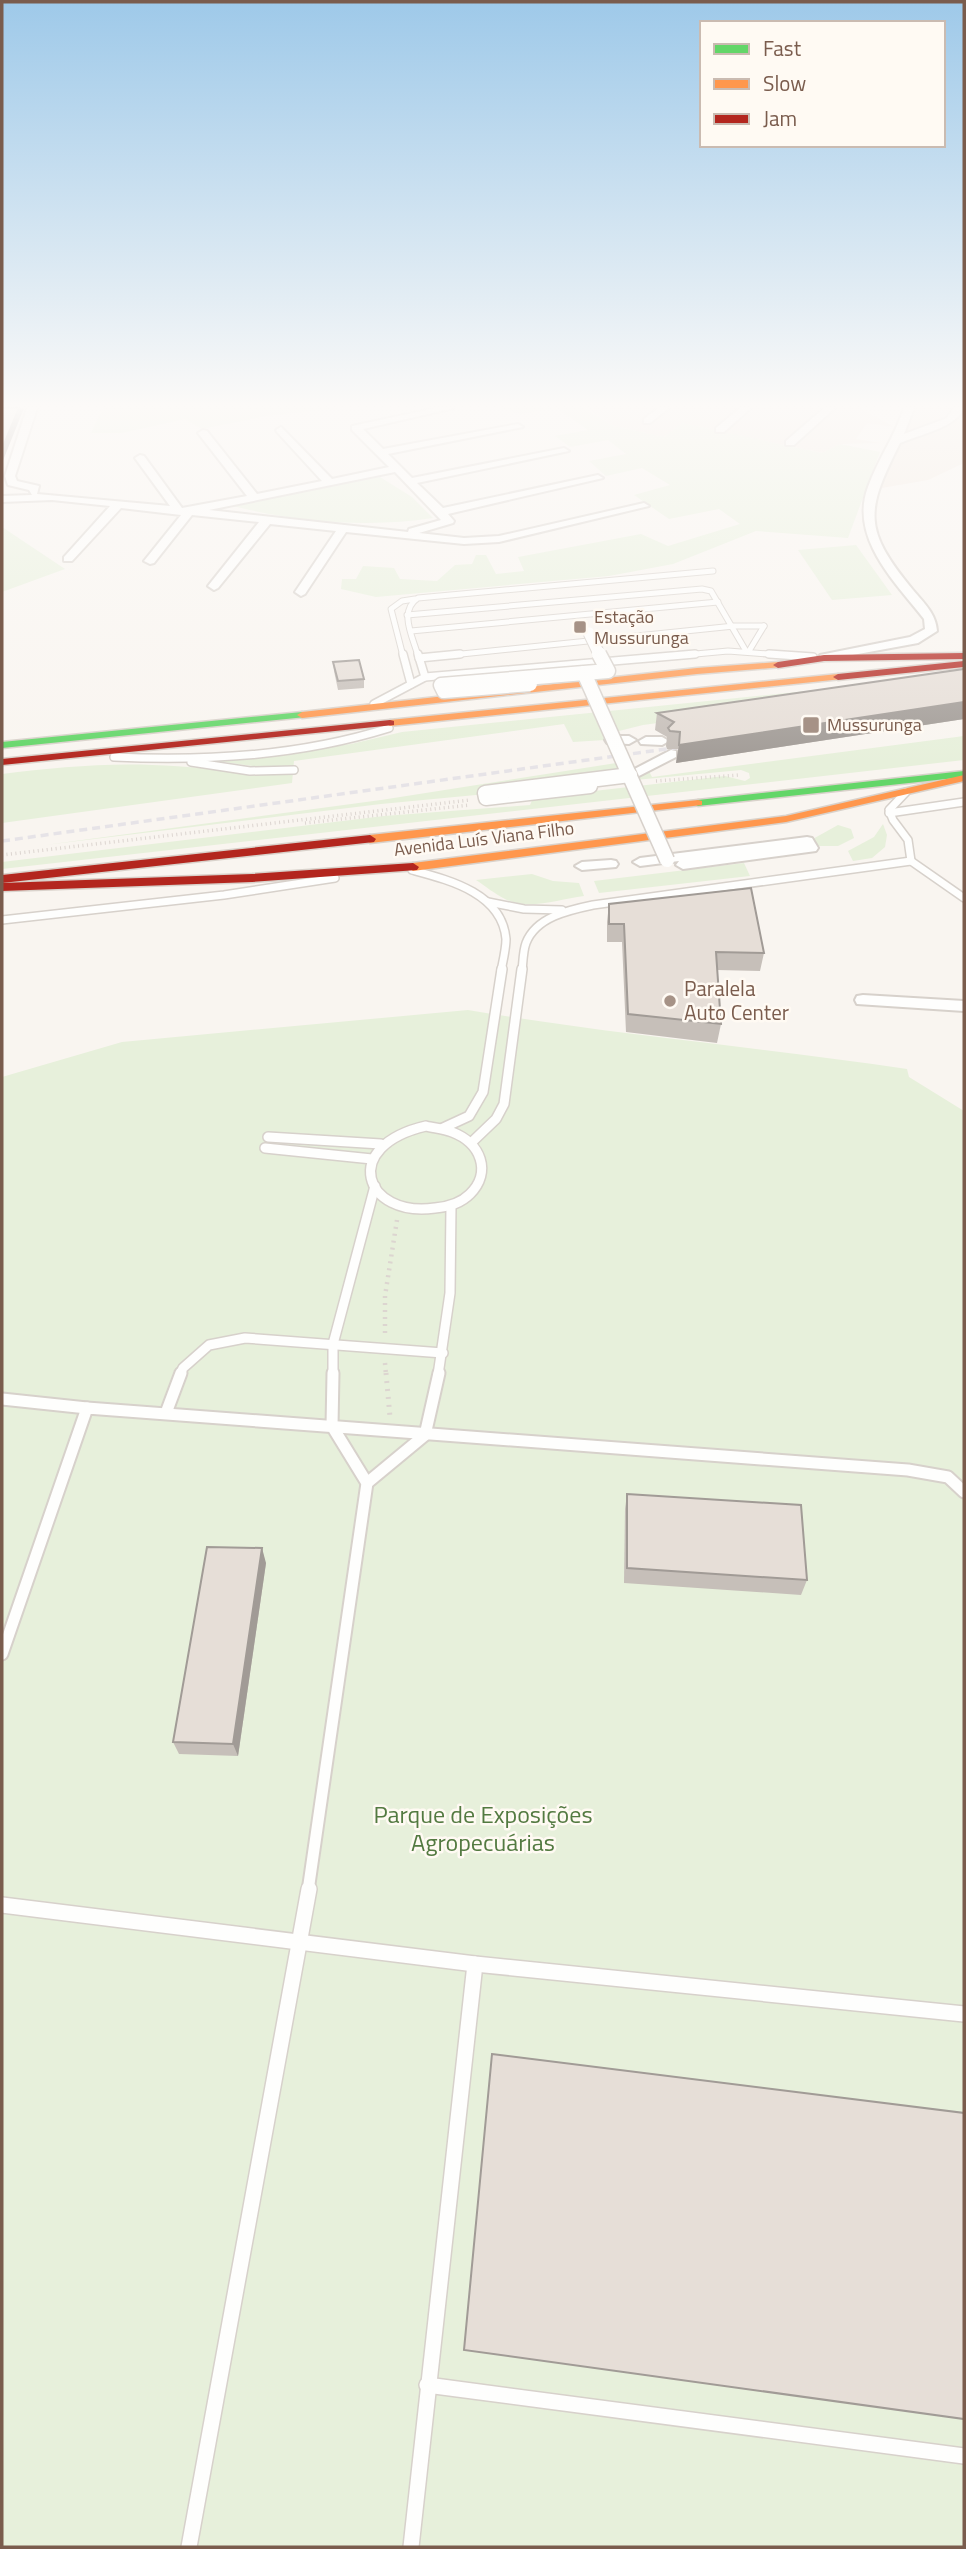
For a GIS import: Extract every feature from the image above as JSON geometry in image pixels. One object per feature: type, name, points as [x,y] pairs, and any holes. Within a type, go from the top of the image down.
[{"type":"main road","points":[[2,745],[824,658],[964,656]]},
{"type":"main road","points":[[2,762],[964,664]]},
{"type":"main road","points":[[2,727],[57,739]]},
{"type":"main road","name":"Avenida Luís Viana Filho","points":[[2,887],[252,878],[400,869],[786,819],[964,776]]},
{"type":"main road","name":"Avenida Luís Viana Filho","points":[[2,880],[964,776]]},
{"type":"street","points":[[68,559],[97,527]]},
{"type":"street","points":[[150,561],[174,527]]},
{"type":"street","points":[[214,586],[261,527]]},
{"type":"street","points":[[333,527],[464,541],[499,539],[552,527]]},
{"type":"street","points":[[398,534],[417,527]]},
{"type":"street","points":[[453,527],[464,541]]},
{"type":"street","points":[[824,658],[914,640],[931,631],[930,619],[875,544],[870,527]]},
{"type":"street","points":[[301,592],[343,528]]},
{"type":"street","points":[[451,688],[530,684],[444,691],[441,685],[608,671],[589,633],[595,633]]},
{"type":"street","points":[[584,673],[667,860]]},
{"type":"street","points":[[612,740],[629,740]]},
{"type":"street","points":[[646,741],[663,741]]},
{"type":"street","points":[[522,791],[588,783],[590,786],[486,797],[485,793],[630,775],[671,754]]},
{"type":"street","points":[[640,862],[807,841],[811,848],[683,865]]},
{"type":"street","points":[[582,866],[611,864]]},
{"type":"street","points":[[863,1000],[964,1006]]},
{"type":"lane","points":[[411,684],[391,609],[402,601],[713,571]]},
{"type":"lane","points":[[407,615],[702,589],[711,591],[748,651]]},
{"type":"lane","points":[[418,598],[410,604],[407,615],[425,677]]},
{"type":"lane","points":[[411,631],[718,601]]},
{"type":"lane","points":[[419,658],[734,626],[764,626],[748,651]]},
{"type":"lane","points":[[341,711],[369,706],[425,677],[748,651],[824,658]]},
{"type":"lane","points":[[208,761],[338,744],[403,723]]},
{"type":"lane","points":[[78,754],[208,761],[250,771],[295,770]]},
{"type":"lane","points":[[909,790],[892,803],[889,813],[891,821],[909,842],[911,861]]},
{"type":"lane","points":[[889,813],[964,802]]},
{"type":"lane","points":[[2,920],[224,895],[400,869],[456,884],[488,902],[524,909],[566,911],[911,861],[964,898]]},
{"type":"lane","points":[[443,1128],[466,1119],[476,1110],[483,1092],[506,941],[502,918],[488,902]]},
{"type":"lane","points":[[472,1142],[496,1119],[504,1104],[526,944],[535,929],[547,919],[566,911]]},
{"type":"lane","points":[[443,1128],[459,1133],[472,1142],[479,1150],[484,1163],[483,1175],[477,1188],[451,1206],[416,1210],[400,1206],[385,1198],[375,1186],[370,1173],[372,1159],[381,1144],[409,1129],[443,1128]]},
{"type":"lane","points":[[268,1137],[381,1144]]},
{"type":"lane","points":[[265,1148],[372,1159]]},
{"type":"lane","points":[[189,2547],[301,1942],[367,1483],[332,1426],[333,1344],[375,1186]]},
{"type":"lane","points":[[367,1483],[425,1435],[443,1353],[450,1293],[451,1206]]},
{"type":"lane","points":[[166,1413],[183,1368],[208,1345],[245,1338],[443,1353]]},
{"type":"lane","points":[[2,1399],[392,1433],[908,1470],[948,1476],[964,1492]]},
{"type":"lane","points":[[2,1654],[87,1408]]},
{"type":"lane","points":[[2,1905],[475,1964],[964,2014]]},
{"type":"lane","points":[[411,2547],[475,1964]]},
{"type":"lane","points":[[427,2385],[964,2456]]},
{"type":"path","points":[[652,781],[738,775]]},
{"type":"path","points":[[2,855],[475,799]]},
{"type":"path","points":[[392,1433],[385,1350],[385,1296],[400,1206]]},
{"type":"green space","points":[[2,527],[65,569],[2,592]]},
{"type":"green space","points":[[730,527],[852,527],[848,538],[756,531],[673,564],[609,576],[376,597],[341,589],[342,579],[356,579],[363,566],[394,568],[400,579],[437,581],[455,565],[472,564],[476,555],[486,555],[496,574],[524,571],[518,557],[641,534],[668,546]]},
{"type":"green space","points":[[856,545],[892,595],[832,600],[798,550]]},
{"type":"green space","points":[[964,675],[790,705],[643,725],[619,731],[621,739],[573,742],[564,724],[294,761],[292,783],[2,823],[2,774],[77,766],[133,765],[291,774],[292,767],[260,767],[216,761],[351,744],[402,732]]},
{"type":"green space","points":[[964,736],[964,760],[2,869],[2,862],[384,816],[530,805],[533,798],[725,776],[745,781],[750,778],[749,773],[741,770],[381,804],[45,845],[381,800],[629,761],[638,772],[649,771],[652,777]]},
{"type":"green space","points":[[883,824],[887,835],[885,847],[872,858],[853,861],[848,851],[874,837]]},
{"type":"green space","points":[[838,825],[851,829],[854,838],[838,846],[816,846],[811,840]]},
{"type":"green space","points":[[744,863],[750,876],[599,893],[594,881]]},
{"type":"green space","points":[[532,874],[553,881],[579,883],[584,896],[524,904],[505,899],[476,880]]},
{"type":"green space","name":"Parque de Exposições Agropecuárias","points":[[468,1010],[578,1027],[907,1069],[909,1077],[964,1111],[964,2547],[2,2547],[2,1077],[122,1042]]},
{"type":"building","points":[[359,660],[364,679],[338,681],[333,662]]},
{"type":"building","points":[[964,669],[964,702],[679,745],[680,732],[670,731],[668,728],[674,722],[657,713]]},
{"type":"building","name":"Paralela Auto Center","points":[[751,888],[764,953],[716,952],[721,1024],[628,1014],[624,924],[609,924],[609,904]]},
{"type":"building","points":[[627,1494],[801,1505],[807,1580],[627,1568]]},
{"type":"building","points":[[207,1547],[262,1548],[233,1744],[173,1742]]},
{"type":"building","points":[[492,2054],[964,2113],[964,2419],[464,2350]]},
{"type":"railway","points":[[2,841],[688,746]]},
{"type":"traffic: fast","points":[[2,745],[302,715]]},
{"type":"traffic: fast","points":[[698,803],[964,774]]},
{"type":"traffic: slow","points":[[302,715],[697,671],[778,665]]},
{"type":"traffic: slow","points":[[390,723],[838,677]]},
{"type":"traffic: slow","points":[[413,867],[786,819],[964,778]]},
{"type":"traffic: slow","points":[[370,839],[698,803]]},
{"type":"traffic: jam","points":[[778,665],[824,658],[964,656]]},
{"type":"traffic: jam","points":[[838,677],[964,664]]},
{"type":"traffic: jam","points":[[2,762],[390,723]]},
{"type":"traffic: jam","points":[[2,879],[370,839]]},
{"type":"traffic: jam","points":[[2,887],[252,878],[413,867]]},
{"type":"place","name":"Estação Mussurunga","points":[[580,627]]},
{"type":"place","name":"Mussurunga","points":[[811,725]]},
{"type":"place","name":"Paralela Auto Center","points":[[670,1001]]}]
